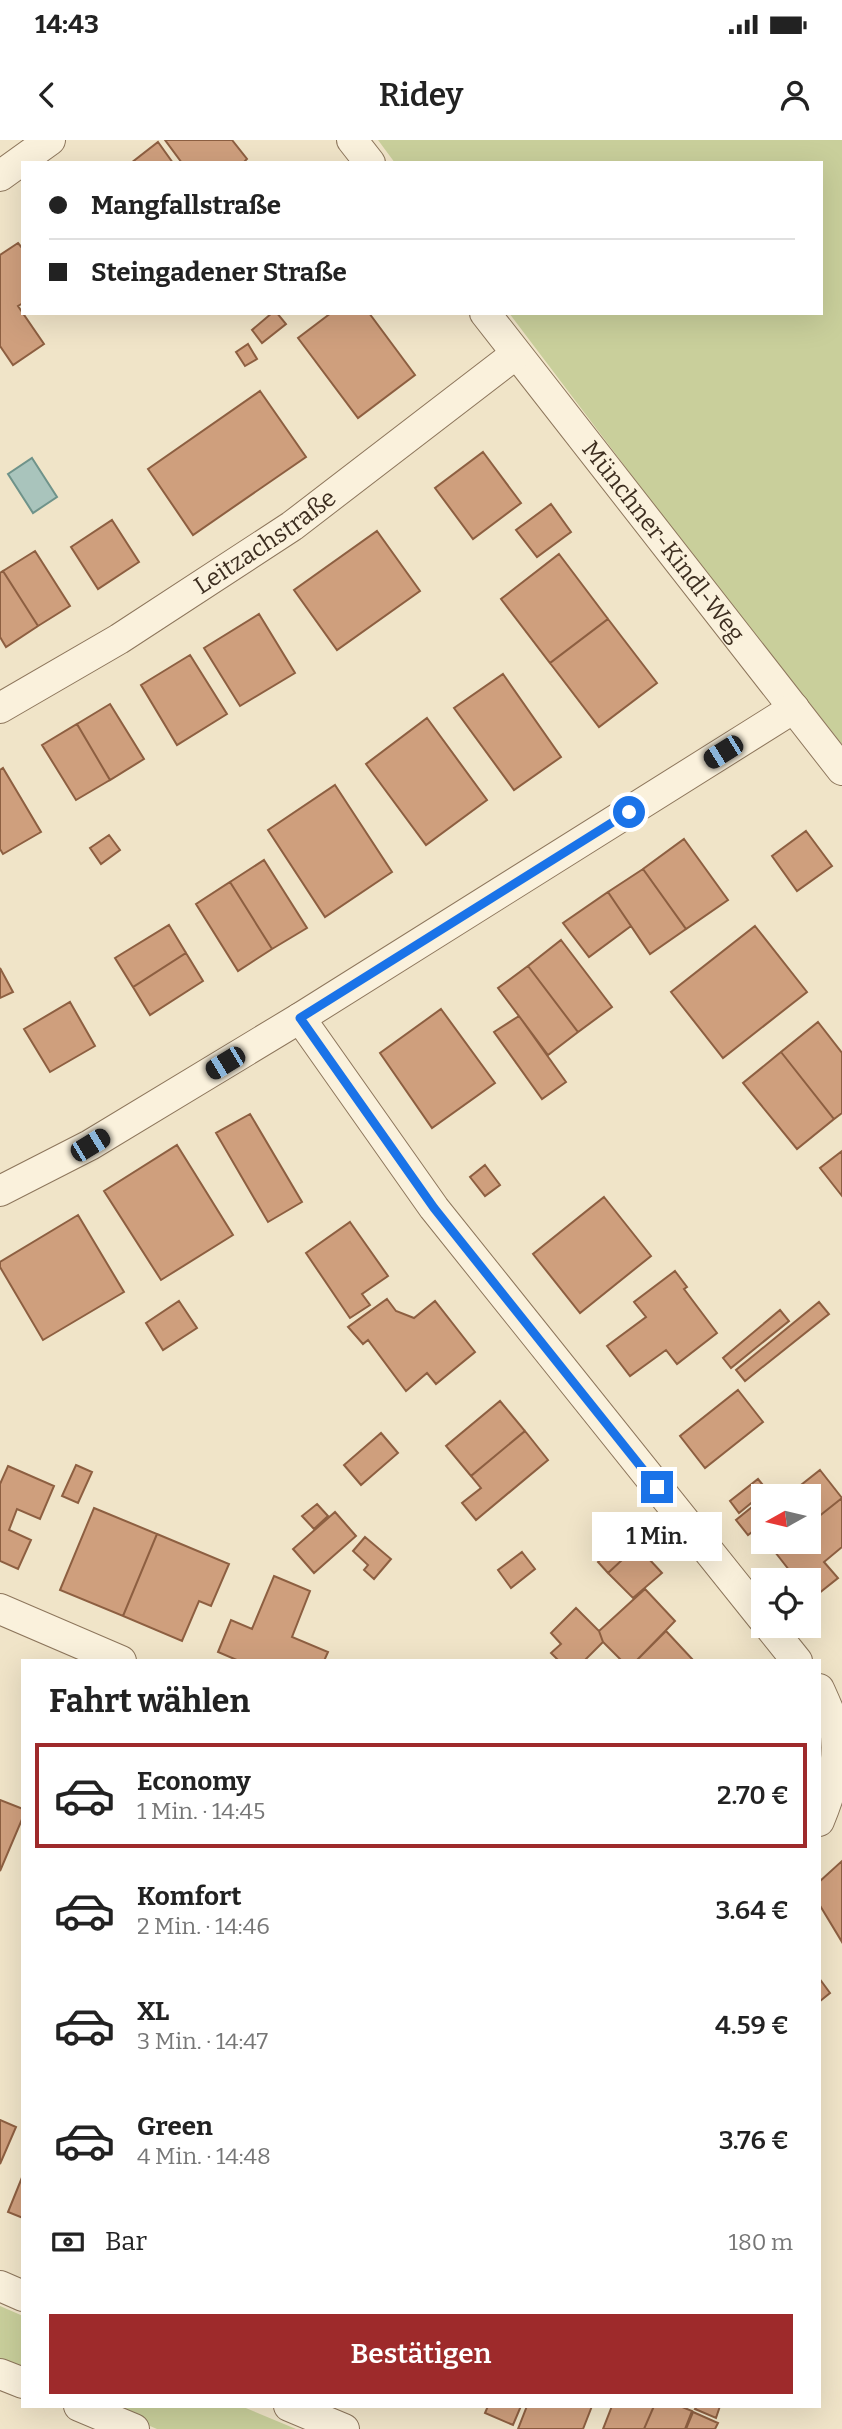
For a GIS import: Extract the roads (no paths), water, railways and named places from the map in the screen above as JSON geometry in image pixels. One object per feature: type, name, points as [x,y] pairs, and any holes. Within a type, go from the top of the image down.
[{"type":"street","points":[[0,176],[50,140]]},
{"type":"street","points":[[352,140],[368,161]]},
{"type":"street","name":"Münchner-Kindl-Weg","points":[[487,315],[842,770]]},
{"type":"street","name":"Leitzachstraße","points":[[0,708],[119,639],[292,526],[516,354]]},
{"type":"street","points":[[0,1191],[90,1145],[300,1018],[794,708]]},
{"type":"street","points":[[300,1018],[434,1208],[751,1604]]},
{"type":"street","points":[[0,1609],[116,1659]]},
{"type":"street","points":[[778,1638],[794,1659]]},
{"type":"street","points":[[821,1694],[834,1726],[836,1760],[831,1794],[821,1816]]},
{"type":"street","points":[[0,2286],[21,2295]]},
{"type":"street","points":[[0,2374],[21,2382]]},
{"type":"street","points":[[84,2408],[134,2429]]},
{"type":"street","points":[[294,2408],[344,2429]]},
{"type":"water","points":[[32,458],[57,497],[33,513],[8,474]]}]
